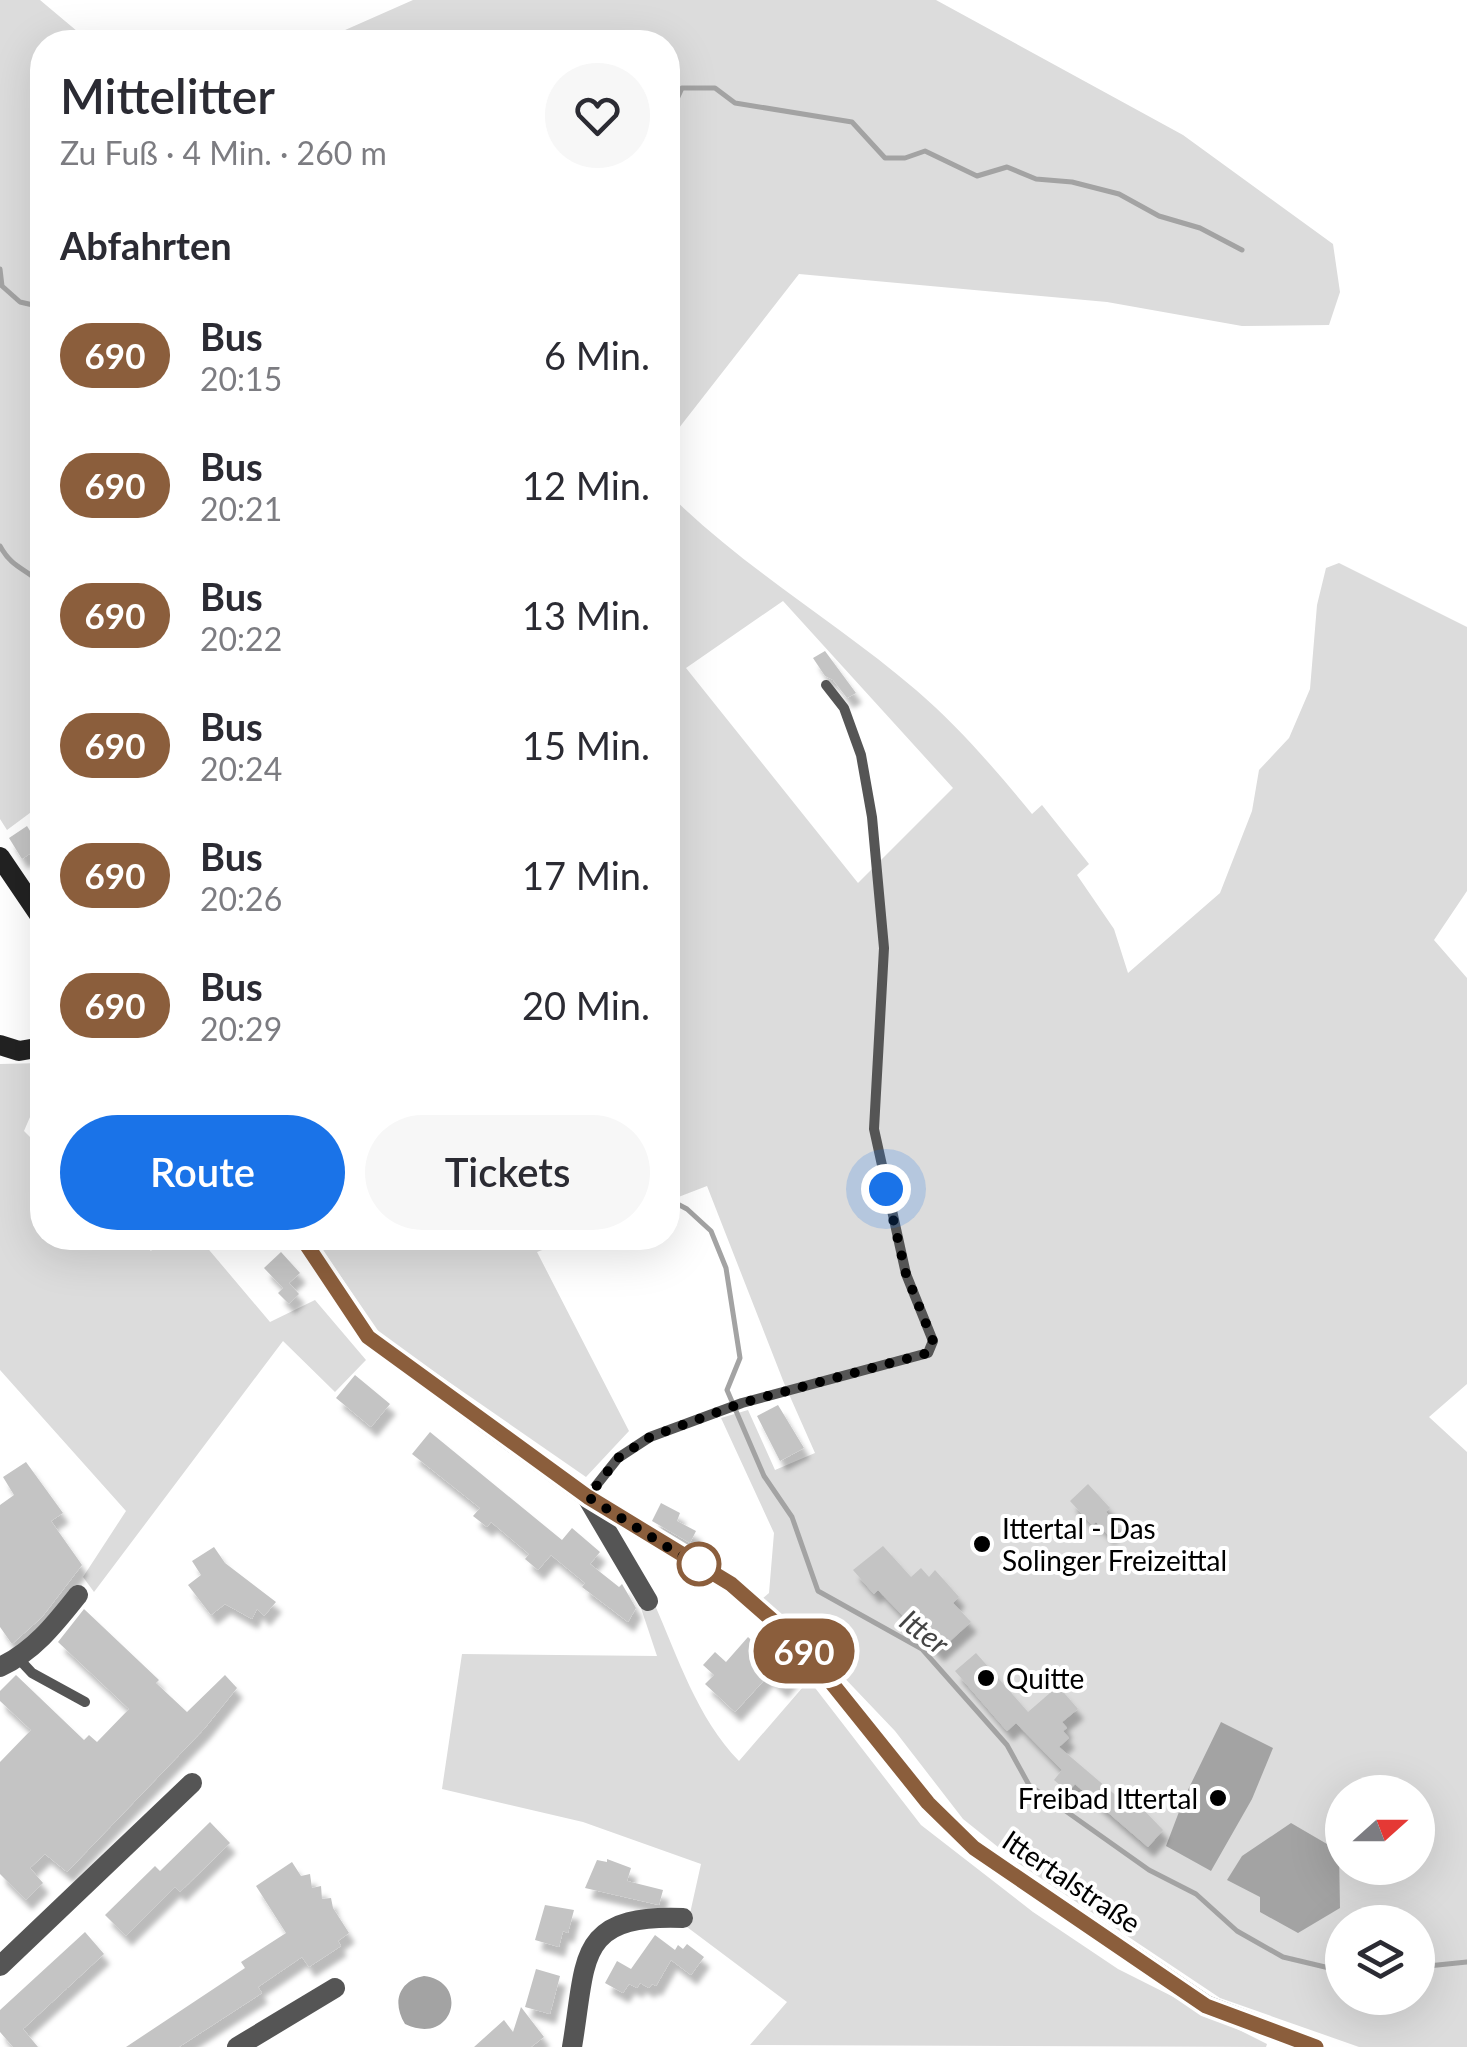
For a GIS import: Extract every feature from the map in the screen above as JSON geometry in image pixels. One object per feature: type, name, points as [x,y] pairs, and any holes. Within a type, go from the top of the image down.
[{"type":"main road","points":[[0,856],[30,901]]},
{"type":"main road","points":[[0,1045],[19,1051],[30,1050]]},
{"type":"street","name":"Ittertalstraße","points":[[310,1250],[368,1337],[588,1497],[731,1584],[788,1634],[928,1803],[974,1848],[1206,2006],[1316,2047]]},
{"type":"street","points":[[588,1497],[648,1601]]},
{"type":"street","points":[[9,1662],[44,1637],[78,1595]]},
{"type":"street","points":[[0,1966],[192,1783]]},
{"type":"street","points":[[572,2047],[591,1949],[600,1934],[626,1920],[646,1916],[682,1918]]},
{"type":"street","points":[[237,2047],[336,1988]]},
{"type":"lane","points":[[588,1497],[618,1458],[650,1437],[742,1403],[928,1353],[933,1341],[906,1274],[874,1129],[884,948],[872,818],[860,755],[844,708],[826,685]]},
{"type":"lane","points":[[9,1662],[86,1702]]},
{"type":"shaded area","points":[[0,0],[40,0],[76,30],[30,30],[30,813],[7,830],[0,819]]},
{"type":"shaded area","points":[[413,0],[936,0],[1183,135],[1333,244],[1340,292],[1329,325],[1242,326],[1107,302],[799,274],[680,427],[680,30],[345,30]]},
{"type":"shaded area","points":[[680,504],[727,546],[916,690],[976,749],[1032,814],[1042,805],[1089,864],[1077,875],[1114,929],[1128,973],[1220,893],[1252,811],[1259,770],[1289,738],[1310,689],[1317,605],[1326,568],[1339,563],[1467,627],[1467,891],[1434,940],[1467,978],[1467,1384],[1429,1417],[1467,1452],[1467,2047],[1359,2047],[1220,1998],[1018,1863],[963,1819],[895,1731],[815,1647],[762,1599],[769,1593],[774,1533],[721,1418],[748,1410],[775,1470],[815,1453],[707,1186],[680,1196]],"holes":[[[783,601],[953,788],[858,883],[686,668]]]},
{"type":"shaded area","points":[[30,1063],[30,1117],[24,1131],[30,1137],[30,1250],[209,1250],[270,1322],[315,1300],[366,1360],[335,1392],[283,1341],[94,1592],[83,1577],[126,1511],[0,1370],[0,1064]]},
{"type":"shaded area","points":[[323,1250],[542,1250],[537,1252],[629,1431],[586,1477],[381,1335]]},
{"type":"shaded area","points":[[654,1603],[700,1706],[739,1761],[809,1680],[921,1825],[1033,1912],[1118,1969],[1267,2044],[1266,2047],[750,2045],[787,2002],[687,1927],[701,1864],[583,1822],[442,1789],[462,1654],[657,1656],[641,1608]]},
{"type":"shaded area","name":"Freibad Ittertal","points":[[1221,1722],[1273,1748],[1252,1799],[1211,1871],[1166,1846]]},
{"type":"shaded area","points":[[1291,1823],[1325,1843],[1325,1885],[1340,1885],[1340,1905],[1325,1905],[1325,1917],[1298,1933],[1260,1912],[1260,1897],[1227,1880],[1242,1856]]},
{"type":"shaded area","points":[[424,1976],[448,1989],[451,2000],[444,2021],[422,2029],[405,2024],[398,2001],[408,1983]]},
{"type":"building","points":[[825,651],[856,693],[847,698],[825,676],[813,658]]},
{"type":"building","points":[[27,826],[30,854],[22,859],[9,838]]},
{"type":"building","points":[[281,1252],[300,1273],[289,1283],[299,1294],[289,1304],[278,1293],[283,1288],[264,1268]]},
{"type":"building","points":[[355,1375],[390,1404],[371,1427],[336,1398]]},
{"type":"building","points":[[778,1405],[804,1448],[780,1461],[757,1416]]},
{"type":"building","points":[[430,1432],[562,1540],[572,1528],[600,1552],[590,1564],[619,1587],[622,1584],[636,1608],[628,1622],[582,1587],[585,1583],[551,1555],[538,1570],[525,1559],[529,1554],[491,1522],[487,1527],[473,1516],[480,1508],[412,1454]]},
{"type":"building","points":[[26,1462],[63,1513],[51,1521],[82,1565],[42,1617],[12,1644],[0,1627],[0,1505],[14,1495],[3,1477]]},
{"type":"building","points":[[1088,1484],[1110,1508],[1106,1512],[1119,1525],[1108,1535],[1096,1522],[1092,1525],[1070,1501]]},
{"type":"building","points":[[661,1503],[680,1513],[677,1521],[696,1531],[690,1543],[652,1521]]},
{"type":"building","points":[[883,1546],[911,1577],[921,1568],[929,1577],[935,1570],[959,1597],[953,1603],[971,1622],[938,1652],[853,1570]]},
{"type":"building","points":[[214,1547],[225,1563],[276,1602],[264,1616],[257,1609],[252,1619],[225,1604],[211,1615],[188,1585],[201,1575],[192,1561]]},
{"type":"building","points":[[84,1609],[187,1712],[225,1675],[237,1688],[204,1729],[67,1872],[45,1854],[30,1868],[43,1883],[26,1900],[0,1874],[0,1762],[31,1730],[0,1701],[0,1691],[16,1675],[84,1740],[89,1735],[97,1742],[129,1709],[58,1642]]},
{"type":"building","points":[[748,1637],[781,1668],[785,1664],[795,1673],[782,1688],[768,1676],[735,1712],[705,1684],[714,1675],[703,1665],[715,1652],[726,1662]]},
{"type":"building","points":[[976,1653],[1028,1712],[1058,1686],[1078,1709],[1062,1722],[1069,1738],[1059,1747],[1133,1810],[1138,1804],[1163,1830],[1148,1847],[1075,1784],[1068,1792],[1054,1780],[1062,1770],[1016,1723],[1007,1731],[955,1671]]},
{"type":"building","points":[[210,1822],[230,1843],[180,1892],[175,1887],[126,1936],[105,1915],[155,1866],[160,1871]]},
{"type":"building","points":[[607,1859],[631,1868],[627,1881],[663,1890],[659,1905],[585,1888],[597,1860]]},
{"type":"building","points":[[292,1862],[301,1876],[310,1874],[312,1888],[321,1886],[322,1899],[331,1898],[349,1933],[338,1941],[341,1946],[309,1967],[302,1957],[258,1987],[262,1993],[179,2047],[126,2047],[245,1968],[241,1962],[286,1933],[256,1886]]},
{"type":"building","points":[[545,1905],[574,1910],[568,1933],[563,1931],[559,1947],[535,1940]]},
{"type":"building","points":[[85,1932],[104,1954],[23,2029],[38,2047],[13,2047],[0,2032],[0,2010]]},
{"type":"building","points":[[655,1935],[675,1950],[678,1945],[683,1949],[687,1944],[704,1957],[691,1975],[671,1960],[656,1986],[652,1984],[649,1988],[640,1983],[637,1988],[629,1984],[623,1993],[605,1983],[617,1961],[631,1969]]},
{"type":"building","points":[[536,1969],[560,1976],[550,2014],[525,2007]]},
{"type":"building","points":[[521,2007],[544,2037],[531,2047],[474,2047],[504,2020],[513,2032]]},
{"type":"waterway","points":[[680,92],[682,88],[715,88],[735,103],[852,122],[885,158],[905,158],[925,151],[977,176],[1007,167],[1036,179],[1072,182],[1119,194],[1159,216],[1200,228],[1242,250]]},
{"type":"waterway","points":[[0,269],[2,286],[20,302],[30,304]]},
{"type":"waterway","name":"Itter","points":[[0,546],[30,575]]},
{"type":"waterway","name":"Itter","points":[[680,1205],[711,1231],[726,1268],[740,1358],[727,1390],[764,1476],[792,1517],[818,1591],[922,1649],[1007,1745],[1029,1785],[1149,1870],[1196,1894],[1237,1931],[1283,1957],[1325,1967]]},
{"type":"waterway","name":"Itter","points":[[1435,1965],[1467,1962]]},
{"type":"bus line","name":"690","points":[[311,1250],[368,1337],[588,1497],[731,1584],[788,1634],[928,1803],[974,1848],[1206,2006],[1316,2047]]},
{"type":"place","name":"Ittertal - Das Solinger Freizeittal","points":[[982,1544]]},
{"type":"place","name":"Quitte","points":[[986,1678]]},
{"type":"place","name":"Freibad Ittertal","points":[[1218,1798]]},
{"type":"route","points":[[699,1564],[707,1568],[588,1497],[618,1458],[650,1437],[742,1403],[928,1353],[933,1341],[906,1274],[886,1189]]}]
